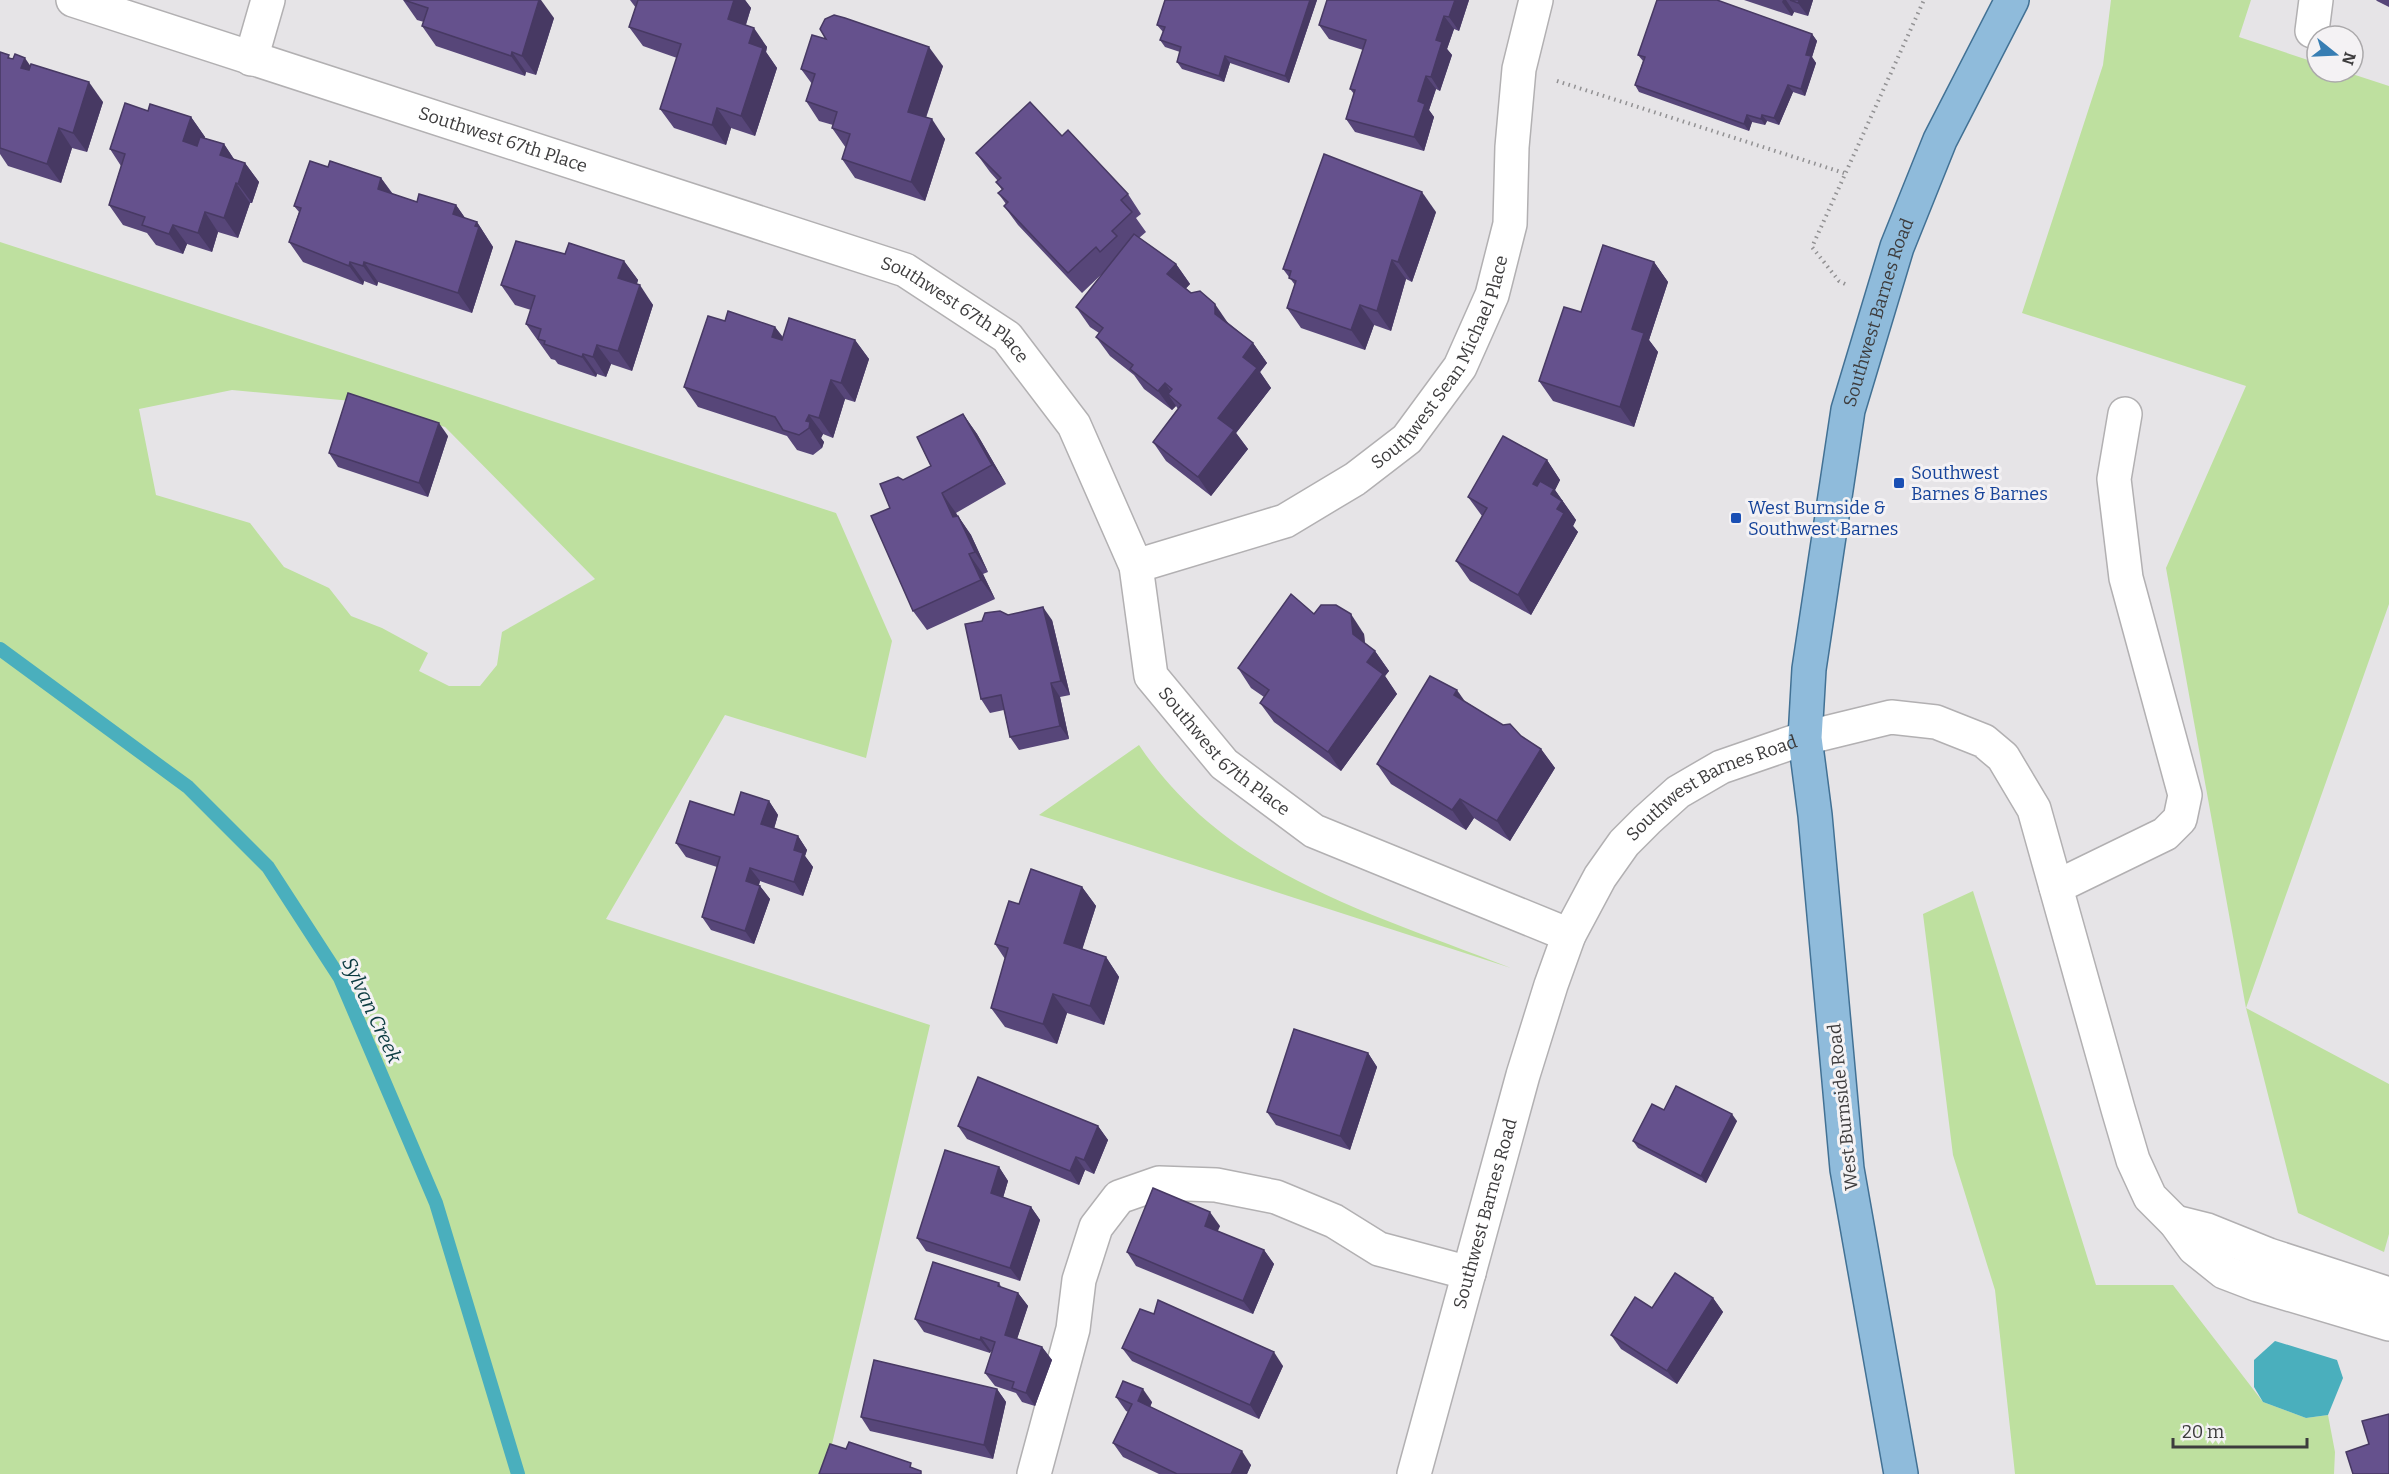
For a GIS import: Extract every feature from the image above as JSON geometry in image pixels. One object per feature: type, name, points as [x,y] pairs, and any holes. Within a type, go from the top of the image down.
[{"type":"main road","name":"Southwest Barnes Road","points":[[1805,738],[1809,669],[1848,410],[1897,247],[1940,140],[2012,0]]},
{"type":"main road","name":"West Burnside Road","points":[[1805,738],[1815,815],[1847,1169],[1901,1474]]},
{"type":"street","name":"Southwest 67th Place","points":[[73,0],[905,270],[1007,337],[1074,425],[1136,566],[1151,676],[1224,764],[1314,831],[1569,936]]},
{"type":"street","points":[[250,59],[268,0]]},
{"type":"street","name":"Southwest Sean Michael Place","points":[[1136,566],[1285,521],[1355,478],[1407,439],[1460,367],[1492,295],[1510,224],[1512,147],[1519,69],[1536,0]]},
{"type":"street","points":[[2056,887],[2165,834],[2180,819],[2185,795],[2126,578],[2114,479],[2125,414]]},
{"type":"street","points":[[1805,738],[1891,717],[1936,722],[1984,741],[2003,757],[2034,809],[2133,1160],[2150,1197],[2175,1222],[2194,1248],[2224,1272],[2258,1285],[2389,1324]]},
{"type":"street","name":"Southwest Barnes Road","points":[[1414,1474],[1523,1075],[1569,936],[1600,877],[1624,843],[1678,792],[1721,767],[1805,738]]},
{"type":"street","points":[[1034,1474],[1073,1329],[1079,1280],[1096,1227],[1119,1197],[1159,1183],[1216,1185],[1276,1197],[1334,1221],[1379,1249],[1469,1273]]},
{"type":"street","points":[[2175,1222],[2207,1230],[2270,1255],[2389,1294]]},
{"type":"path","points":[[1881,299],[1839,281],[1812,247],[1924,0]]},
{"type":"path","points":[[1519,69],[1844,173]]},
{"type":"green space","points":[[2111,0],[2251,0],[2239,37],[2305,59],[2305,84],[2365,84],[2365,78],[2389,86],[2389,604],[2246,1008],[2166,568],[2246,386],[2022,313],[2103,65]]},
{"type":"green space","points":[[0,242],[836,513],[892,641],[866,758],[725,715],[606,919],[930,1025],[825,1474],[0,1474]],"holes":[[[232,390],[363,402],[445,427],[595,579],[502,632],[497,665],[480,686],[449,686],[419,671],[428,653],[382,628],[351,616],[329,588],[284,567],[250,523],[156,495],[139,409]]]},
{"type":"green space","points":[[1139,745],[1175,790],[1215,827],[1259,859],[1355,908],[1511,968],[1039,815]]},
{"type":"green space","points":[[1973,891],[2096,1285],[2173,1285],[2263,1402],[2306,1418],[2328,1415],[2335,1452],[2334,1474],[2015,1474],[1995,1290],[1953,1155],[1923,914]]},
{"type":"green space","points":[[2246,1008],[2389,1084],[2389,1234],[2384,1252],[2298,1213]]},
{"type":"water","points":[[2275,1341],[2337,1360],[2343,1378],[2328,1415],[2306,1418],[2263,1402],[2254,1387],[2254,1360]]},
{"type":"building","points":[[404,0],[539,0],[522,56],[512,52],[511,56],[422,26],[428,8]]},
{"type":"building","points":[[638,0],[734,0],[728,19],[754,28],[749,43],[763,48],[741,116],[717,108],[712,125],[660,109],[681,44],[629,27]]},
{"type":"building","points":[[1165,0],[1310,0],[1285,76],[1225,56],[1219,76],[1177,62],[1181,47],[1160,40],[1165,27],[1157,25]]},
{"type":"building","points":[[1327,0],[1455,0],[1449,17],[1444,16],[1436,40],[1442,42],[1431,77],[1426,76],[1418,101],[1425,104],[1414,137],[1346,119],[1355,90],[1350,89],[1366,40],[1319,25]]},
{"type":"building","points":[[1657,0],[1717,0],[1812,34],[1806,55],[1811,56],[1801,89],[1788,85],[1774,118],[1762,115],[1761,119],[1747,115],[1744,124],[1635,85],[1645,57],[1638,55]]},
{"type":"building","points":[[834,15],[929,47],[908,112],[932,119],[911,182],[842,159],[850,134],[832,128],[837,112],[806,101],[815,74],[801,69],[812,35],[826,39],[820,29],[825,19]]},
{"type":"building","points":[[0,52],[9,55],[8,58],[13,59],[15,54],[25,58],[21,68],[29,70],[31,64],[89,82],[73,133],[59,128],[47,164],[0,148]]},
{"type":"building","points":[[1030,102],[1062,136],[1068,130],[1128,194],[1121,200],[1132,212],[1112,231],[1117,236],[1100,252],[1096,247],[1068,273],[1004,206],[1008,202],[998,193],[1003,189],[996,182],[1001,178],[976,153]]},
{"type":"building","points":[[125,103],[148,111],[150,104],[191,117],[183,141],[197,146],[200,137],[224,144],[220,155],[245,163],[224,218],[205,212],[198,233],[173,225],[169,234],[142,225],[145,217],[109,205],[125,154],[110,149]]},
{"type":"building","points":[[1324,154],[1422,192],[1398,262],[1392,260],[1377,311],[1360,305],[1351,330],[1287,308],[1296,281],[1289,278],[1291,271],[1283,269]]},
{"type":"building","points":[[310,161],[328,167],[330,161],[381,178],[378,189],[417,202],[419,194],[456,205],[453,214],[477,222],[475,226],[479,227],[458,293],[364,262],[363,266],[350,262],[349,266],[289,242],[301,208],[294,206]]},
{"type":"building","points":[[1134,234],[1176,264],[1167,274],[1191,293],[1200,291],[1215,304],[1215,314],[1253,343],[1243,357],[1257,368],[1218,418],[1234,430],[1198,477],[1153,442],[1181,405],[1168,394],[1172,389],[1165,383],[1158,391],[1130,369],[1133,365],[1096,337],[1103,328],[1076,307]]},
{"type":"building","points":[[516,241],[565,254],[569,243],[624,261],[618,278],[640,285],[618,351],[597,345],[593,357],[583,354],[582,357],[544,344],[545,341],[538,339],[541,329],[526,324],[535,296],[501,285]]},
{"type":"building","points":[[1603,245],[1654,262],[1632,329],[1644,333],[1620,407],[1539,381],[1564,307],[1581,312]]},
{"type":"building","points":[[728,311],[775,327],[772,337],[782,340],[789,318],[855,340],[841,383],[831,380],[819,418],[809,415],[806,421],[810,422],[809,428],[799,435],[783,430],[775,417],[684,387],[708,316],[725,321]]},
{"type":"building","points":[[348,393],[439,423],[419,483],[329,453]]},
{"type":"building","points":[[963,414],[992,465],[942,493],[953,517],[958,516],[975,552],[969,554],[981,580],[913,611],[871,516],[890,508],[880,484],[898,477],[903,480],[931,466],[917,437]]},
{"type":"building","points":[[1503,436],[1547,460],[1533,484],[1537,486],[1540,481],[1554,489],[1551,494],[1562,501],[1557,509],[1564,513],[1518,595],[1456,561],[1487,508],[1468,497]]},
{"type":"building","points":[[1291,594],[1314,614],[1321,605],[1336,605],[1351,614],[1353,634],[1375,651],[1367,662],[1383,674],[1328,752],[1260,703],[1269,690],[1238,668]]},
{"type":"building","points":[[1043,607],[1061,681],[1051,683],[1060,726],[1010,737],[1001,695],[981,699],[965,624],[982,621],[985,613],[1000,611],[1008,615]]},
{"type":"building","points":[[1430,676],[1457,690],[1454,695],[1503,725],[1510,724],[1521,736],[1541,749],[1497,821],[1460,799],[1452,810],[1377,764]]},
{"type":"building","points":[[741,792],[769,801],[761,824],[798,836],[794,850],[803,853],[794,882],[750,868],[746,881],[760,886],[745,931],[702,917],[720,857],[676,843],[690,801],[734,815]]},
{"type":"building","points":[[1031,869],[1082,887],[1064,943],[1106,957],[1090,1006],[1053,994],[1043,1024],[991,1008],[1008,948],[995,944],[1009,901],[1019,904]]},
{"type":"building","points":[[1294,1029],[1368,1053],[1340,1136],[1267,1112]]},
{"type":"building","points":[[978,1077],[1098,1126],[1084,1160],[1076,1157],[1070,1171],[958,1126]]},
{"type":"building","points":[[1676,1086],[1732,1114],[1701,1176],[1633,1141],[1652,1104],[1664,1110]]},
{"type":"building","points":[[945,1150],[999,1167],[991,1193],[1031,1207],[1010,1268],[917,1238]]},
{"type":"building","points":[[1153,1188],[1210,1212],[1205,1226],[1264,1250],[1243,1301],[1127,1252]]},
{"type":"building","points":[[933,1262],[999,1283],[998,1286],[1018,1293],[1005,1335],[1042,1347],[1026,1393],[1012,1388],[1014,1382],[985,1373],[995,1342],[981,1337],[980,1340],[915,1319]]},
{"type":"building","points":[[1675,1273],[1713,1298],[1667,1371],[1611,1335],[1635,1297],[1652,1308]]},
{"type":"building","points":[[1158,1300],[1274,1352],[1250,1405],[1122,1348],[1140,1309],[1154,1314]]},
{"type":"building","points":[[874,1360],[997,1389],[984,1445],[861,1417]]},
{"type":"building","points":[[1123,1381],[1143,1389],[1138,1401],[1242,1451],[1231,1474],[1177,1474],[1113,1443],[1132,1404],[1116,1397]]},
{"type":"building","points":[[2389,1414],[2389,1474],[2353,1474],[2346,1452],[2369,1444],[2362,1421]]},
{"type":"building","points":[[849,1442],[911,1463],[910,1467],[921,1471],[921,1474],[819,1474],[830,1444],[846,1449]]},
{"type":"waterway","name":"Sylvan Creek","points":[[0,649],[188,787],[268,867],[340,978],[436,1203],[518,1474]]},
{"type":"place","name":"Southwest Barnes & Barnes","points":[[1899,483]]},
{"type":"place","name":"West Burnside & Southwest Barnes","points":[[1736,518]]}]
